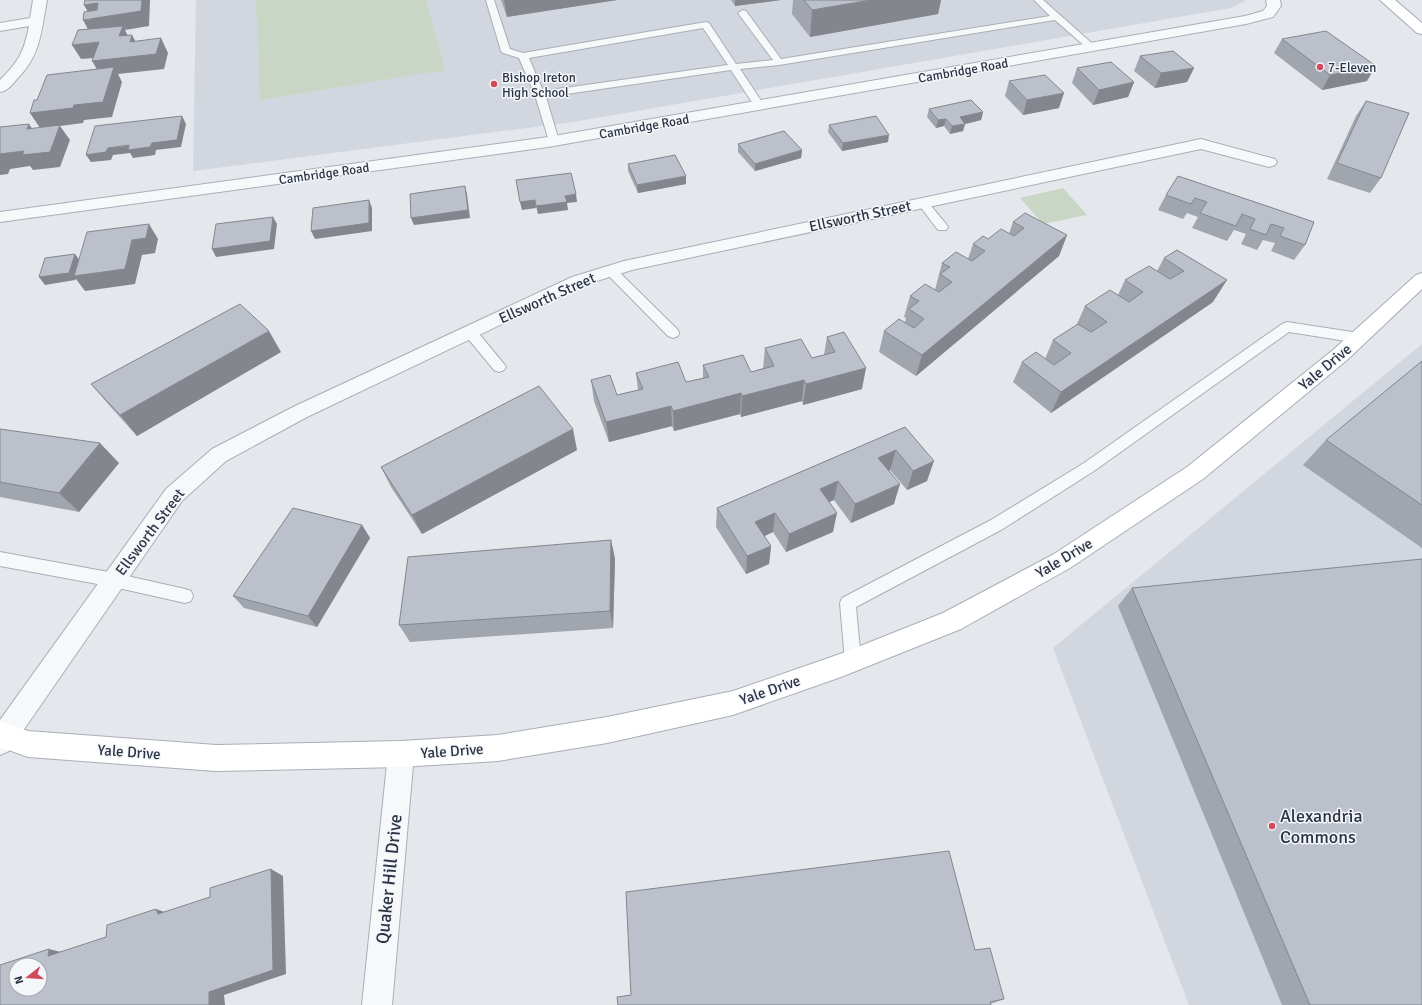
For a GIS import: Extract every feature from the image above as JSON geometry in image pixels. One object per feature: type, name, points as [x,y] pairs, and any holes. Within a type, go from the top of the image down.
[{"type":"street","points":[[0,88],[21,67],[32,46],[40,0]]},
{"type":"street","name":"Cambridge Road","points":[[0,216],[554,141],[1246,20],[1268,14],[1274,6],[1273,0]]},
{"type":"street","points":[[1387,0],[1422,30]]},
{"type":"street","points":[[0,27],[37,21]]},
{"type":"street","name":"Ellsworth Street","points":[[1,737],[174,495],[219,455],[300,412],[578,281],[630,265],[1201,144],[1269,162]]},
{"type":"street","name":"Yale Drive","points":[[1,737],[28,744],[216,758],[402,754],[498,748],[607,730],[733,703],[853,661],[952,620],[1062,561],[1189,478],[1340,355],[1422,279]]},
{"type":"street","name":"Quaker Hill Drive","points":[[377,1005],[402,754]]},
{"type":"lane","points":[[490,0],[506,51],[523,56],[706,25],[759,106]]},
{"type":"lane","points":[[1038,0],[1091,48]]},
{"type":"lane","points":[[743,13],[779,62]]},
{"type":"lane","points":[[540,95],[733,67],[779,62],[1058,17]]},
{"type":"lane","points":[[523,56],[540,95],[554,141]]},
{"type":"lane","points":[[923,203],[942,227]]},
{"type":"lane","points":[[611,271],[673,333]]},
{"type":"lane","points":[[853,661],[848,603],[996,524],[1089,467],[1287,327],[1358,338]]},
{"type":"lane","points":[[470,332],[499,367]]},
{"type":"lane","points":[[0,559],[114,580],[185,596]]},
{"type":"shaded area","name":"Bishop Ireton High School","points":[[196,0],[1245,1],[1231,8],[573,122],[193,171]]},
{"type":"shaded area","name":"Alexandria Commons","points":[[1422,344],[1422,1005],[1189,1005],[1053,648]]},
{"type":"green space","points":[[256,0],[426,0],[445,70],[260,100]]},
{"type":"green space","points":[[1063,188],[1087,215],[1043,224],[1020,198]]},
{"type":"building","points":[[85,0],[142,0],[141,11],[83,20],[84,12],[97,10],[98,3],[84,5]]},
{"type":"building","points":[[804,0],[871,0],[812,10]]},
{"type":"building","points":[[123,26],[119,36],[132,35],[130,42],[161,38],[156,54],[92,61],[99,42],[72,45],[78,30]]},
{"type":"building","points":[[1326,31],[1376,66],[1330,75],[1282,39]]},
{"type":"building","points":[[1173,51],[1194,68],[1161,73],[1140,56]]},
{"type":"building","points":[[1111,62],[1134,82],[1099,90],[1077,68]]},
{"type":"building","points":[[114,67],[103,102],[74,105],[73,108],[30,113],[34,100],[37,100],[47,75]]},
{"type":"building","points":[[1045,75],[1064,93],[1027,100],[1009,81]]},
{"type":"building","points":[[971,100],[983,112],[960,117],[965,124],[952,126],[946,119],[938,120],[929,109]]},
{"type":"building","points":[[1366,101],[1409,113],[1381,178],[1337,163]]},
{"type":"building","points":[[182,116],[177,140],[152,143],[150,147],[128,150],[129,145],[108,148],[106,152],[86,155],[95,126]]},
{"type":"building","points":[[876,116],[889,135],[843,143],[829,125]]},
{"type":"building","points":[[29,124],[27,129],[60,125],[50,152],[22,155],[24,151],[0,154],[0,127]]},
{"type":"building","points":[[784,131],[802,150],[755,164],[738,144]]},
{"type":"building","points":[[675,155],[686,176],[637,185],[628,164]]},
{"type":"building","points":[[571,173],[576,194],[565,196],[567,202],[536,206],[535,200],[520,202],[516,180]]},
{"type":"building","points":[[1178,176],[1314,222],[1305,245],[1280,236],[1284,228],[1271,224],[1266,235],[1250,229],[1255,219],[1242,214],[1236,226],[1200,213],[1207,202],[1195,198],[1191,204],[1166,195]]},
{"type":"building","points":[[465,186],[468,210],[411,218],[410,194]]},
{"type":"building","points":[[369,200],[369,223],[311,231],[313,208]]},
{"type":"building","points":[[1025,213],[1067,235],[922,355],[884,331],[899,319],[914,328],[924,319],[909,309],[919,301],[910,296],[925,284],[939,292],[952,282],[940,274],[950,267],[942,263],[956,252],[972,261],[985,251],[973,244],[983,236],[988,239],[1001,229],[1014,236],[1024,228],[1013,222]]},
{"type":"building","points":[[273,217],[270,241],[212,249],[216,224]]},
{"type":"building","points":[[149,224],[146,238],[132,240],[125,269],[74,276],[87,232]]},
{"type":"building","points":[[1177,250],[1227,280],[1061,392],[1022,362],[1036,352],[1054,365],[1071,353],[1053,340],[1078,324],[1091,332],[1107,322],[1085,306],[1110,290],[1129,302],[1143,292],[1125,280],[1149,266],[1170,279],[1184,271],[1164,258]]},
{"type":"building","points":[[75,254],[69,273],[39,277],[45,258]]},
{"type":"building","points":[[240,304],[269,331],[120,415],[91,384]]},
{"type":"building","points":[[844,332],[866,368],[806,384],[804,380],[742,396],[741,393],[673,411],[671,406],[606,422],[591,380],[610,375],[617,395],[643,389],[636,373],[678,362],[686,382],[709,377],[703,365],[743,355],[751,372],[774,366],[765,348],[801,339],[812,358],[835,352],[827,337]]},
{"type":"building","points":[[1422,361],[1422,505],[1326,440]]},
{"type":"building","points":[[539,386],[573,429],[412,515],[381,467]]},
{"type":"building","points":[[905,427],[934,461],[913,471],[896,450],[878,458],[900,484],[855,504],[838,481],[820,489],[837,513],[789,534],[775,513],[755,522],[771,546],[747,556],[717,508]]},
{"type":"building","points":[[0,429],[100,443],[59,493],[0,482]]},
{"type":"building","points":[[293,508],[362,525],[308,616],[233,596]]},
{"type":"building","points":[[611,540],[610,611],[399,625],[408,557]]},
{"type":"building","points":[[1422,559],[1422,1005],[1310,1005],[1132,588]]},
{"type":"building","points":[[949,851],[975,950],[990,948],[1004,999],[990,1002],[991,1005],[618,1005],[617,997],[631,995],[626,892]]},
{"type":"building","points":[[271,869],[273,970],[209,992],[209,1005],[0,1005],[0,965],[8,962],[8,997],[48,997],[48,957],[24,957],[49,949],[48,956],[106,937],[107,925],[156,909],[158,914],[210,897],[210,888]]},
{"type":"place","name":"7-Eleven","points":[[1320,67]]},
{"type":"place","name":"Bishop Ireton High School","points":[[494,84]]},
{"type":"place","name":"Alexandria Commons","points":[[1272,826]]}]
